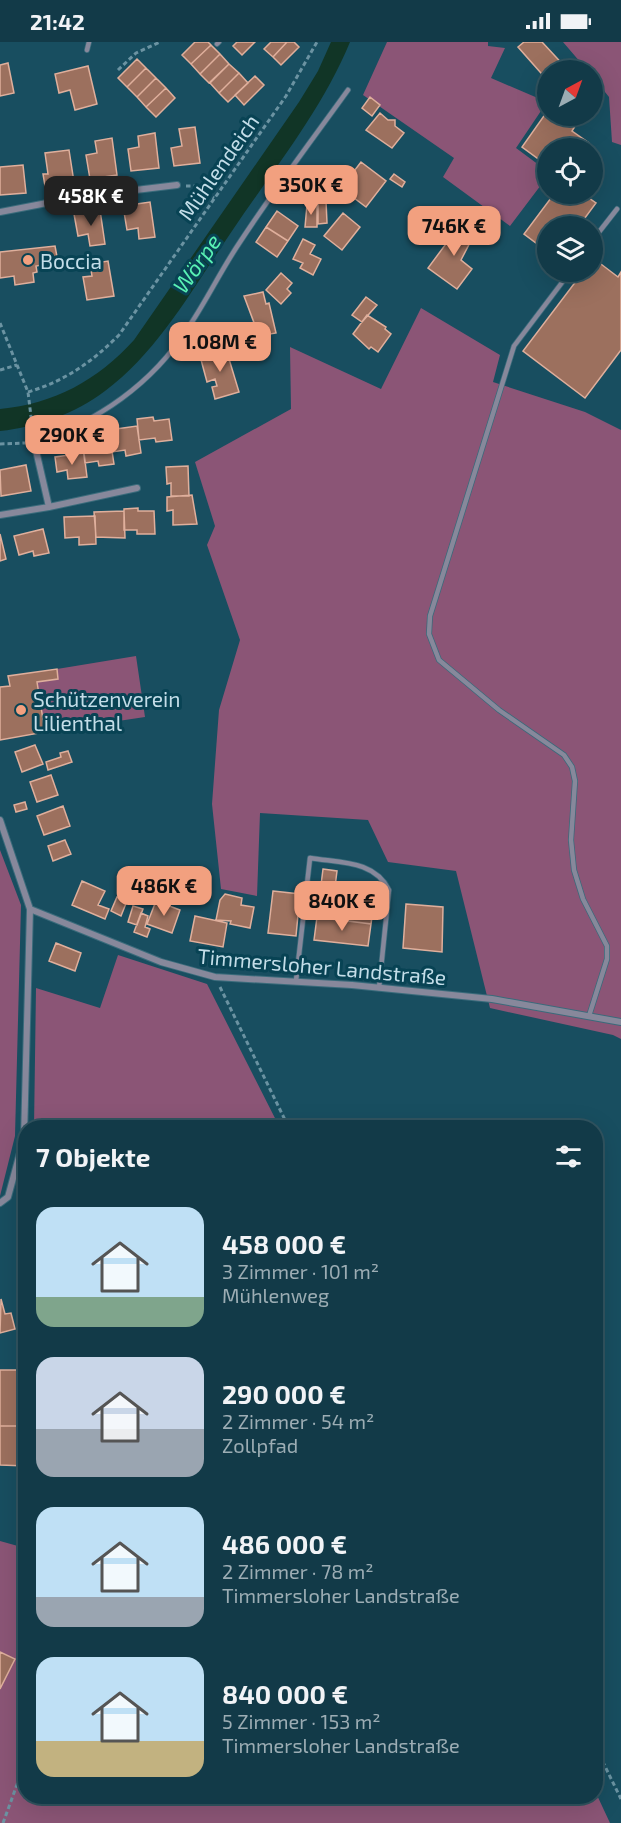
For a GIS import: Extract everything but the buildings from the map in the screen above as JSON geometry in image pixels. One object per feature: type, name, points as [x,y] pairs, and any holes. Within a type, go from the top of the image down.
[{"type":"street","points":[[0,212],[78,197],[177,185]]},
{"type":"street","points":[[34,442],[49,507]]},
{"type":"street","points":[[0,514],[49,507],[137,488]]},
{"type":"street","points":[[0,820],[30,909],[24,1120]]},
{"type":"street","name":"Timmersloher Landstraße","points":[[30,909],[161,962],[214,977],[296,981],[492,999],[621,1022]]},
{"type":"street","points":[[0,1203],[8,1197],[18,1160]]},
{"type":"lane","points":[[87,50],[90,42]]},
{"type":"lane","points":[[34,442],[60,434],[97,414],[135,389],[164,361],[188,328],[241,241],[348,90]]},
{"type":"lane","points":[[603,227],[617,209]]},
{"type":"lane","points":[[562,282],[514,346],[430,616],[429,634],[439,660],[499,710],[564,755],[572,767],[575,781],[571,840],[574,870],[583,899],[607,946],[607,959],[589,1016]]},
{"type":"lane","points":[[296,981],[310,858],[367,867],[382,877],[389,890],[379,988]]},
{"type":"path","points":[[118,70],[136,53],[160,42]]},
{"type":"path","name":"Mühlendeich","points":[[28,392],[51,385],[83,367],[119,335],[286,96],[317,42]]},
{"type":"path","points":[[177,185],[195,186],[214,198]]},
{"type":"path","points":[[0,323],[28,392],[33,434]]},
{"type":"path","points":[[0,370],[17,365]]},
{"type":"path","points":[[0,444],[34,442]]},
{"type":"path","points":[[214,977],[285,1120]]},
{"type":"path","points":[[603,1762],[621,1799]]},
{"type":"path","points":[[3,1823],[18,1782]]},
{"type":"shaded area","points":[[387,42],[488,42],[488,46],[505,48],[491,78],[537,98],[537,117],[516,148],[537,164],[537,190],[510,226],[443,177],[454,158],[363,95]]},
{"type":"shaded area","points":[[563,42],[621,42],[621,145],[612,142],[609,97],[603,90],[603,60],[578,60]]},
{"type":"shaded area","points":[[421,308],[500,355],[493,382],[585,412],[621,430],[621,1039],[613,1035],[490,1008],[456,871],[388,862],[368,820],[260,813],[257,896],[221,889],[212,804],[219,710],[240,640],[207,545],[215,526],[195,462],[291,409],[290,347],[381,389]]},
{"type":"shaded area","points":[[136,656],[145,717],[45,732],[37,682],[58,679],[57,669]]},
{"type":"shaded area","points":[[0,850],[21,905],[15,1136],[0,1196]]},
{"type":"shaded area","points":[[118,955],[207,984],[276,1120],[34,1120],[36,988],[100,1008]]},
{"type":"shaded area","points":[[0,1541],[18,1546],[18,1804],[601,1804],[610,1823],[0,1823]]},
{"type":"water","name":"Wörpe","points":[[331,42],[350,42],[326,92],[174,317],[142,357],[105,391],[68,413],[42,423],[0,431],[0,409],[39,402],[74,388],[105,367],[134,340],[299,102],[318,71]]},
{"type":"place","name":"Boccia","points":[[28,260]]},
{"type":"place","name":"Schützenverein Lilienthal","points":[[21,710]]}]
